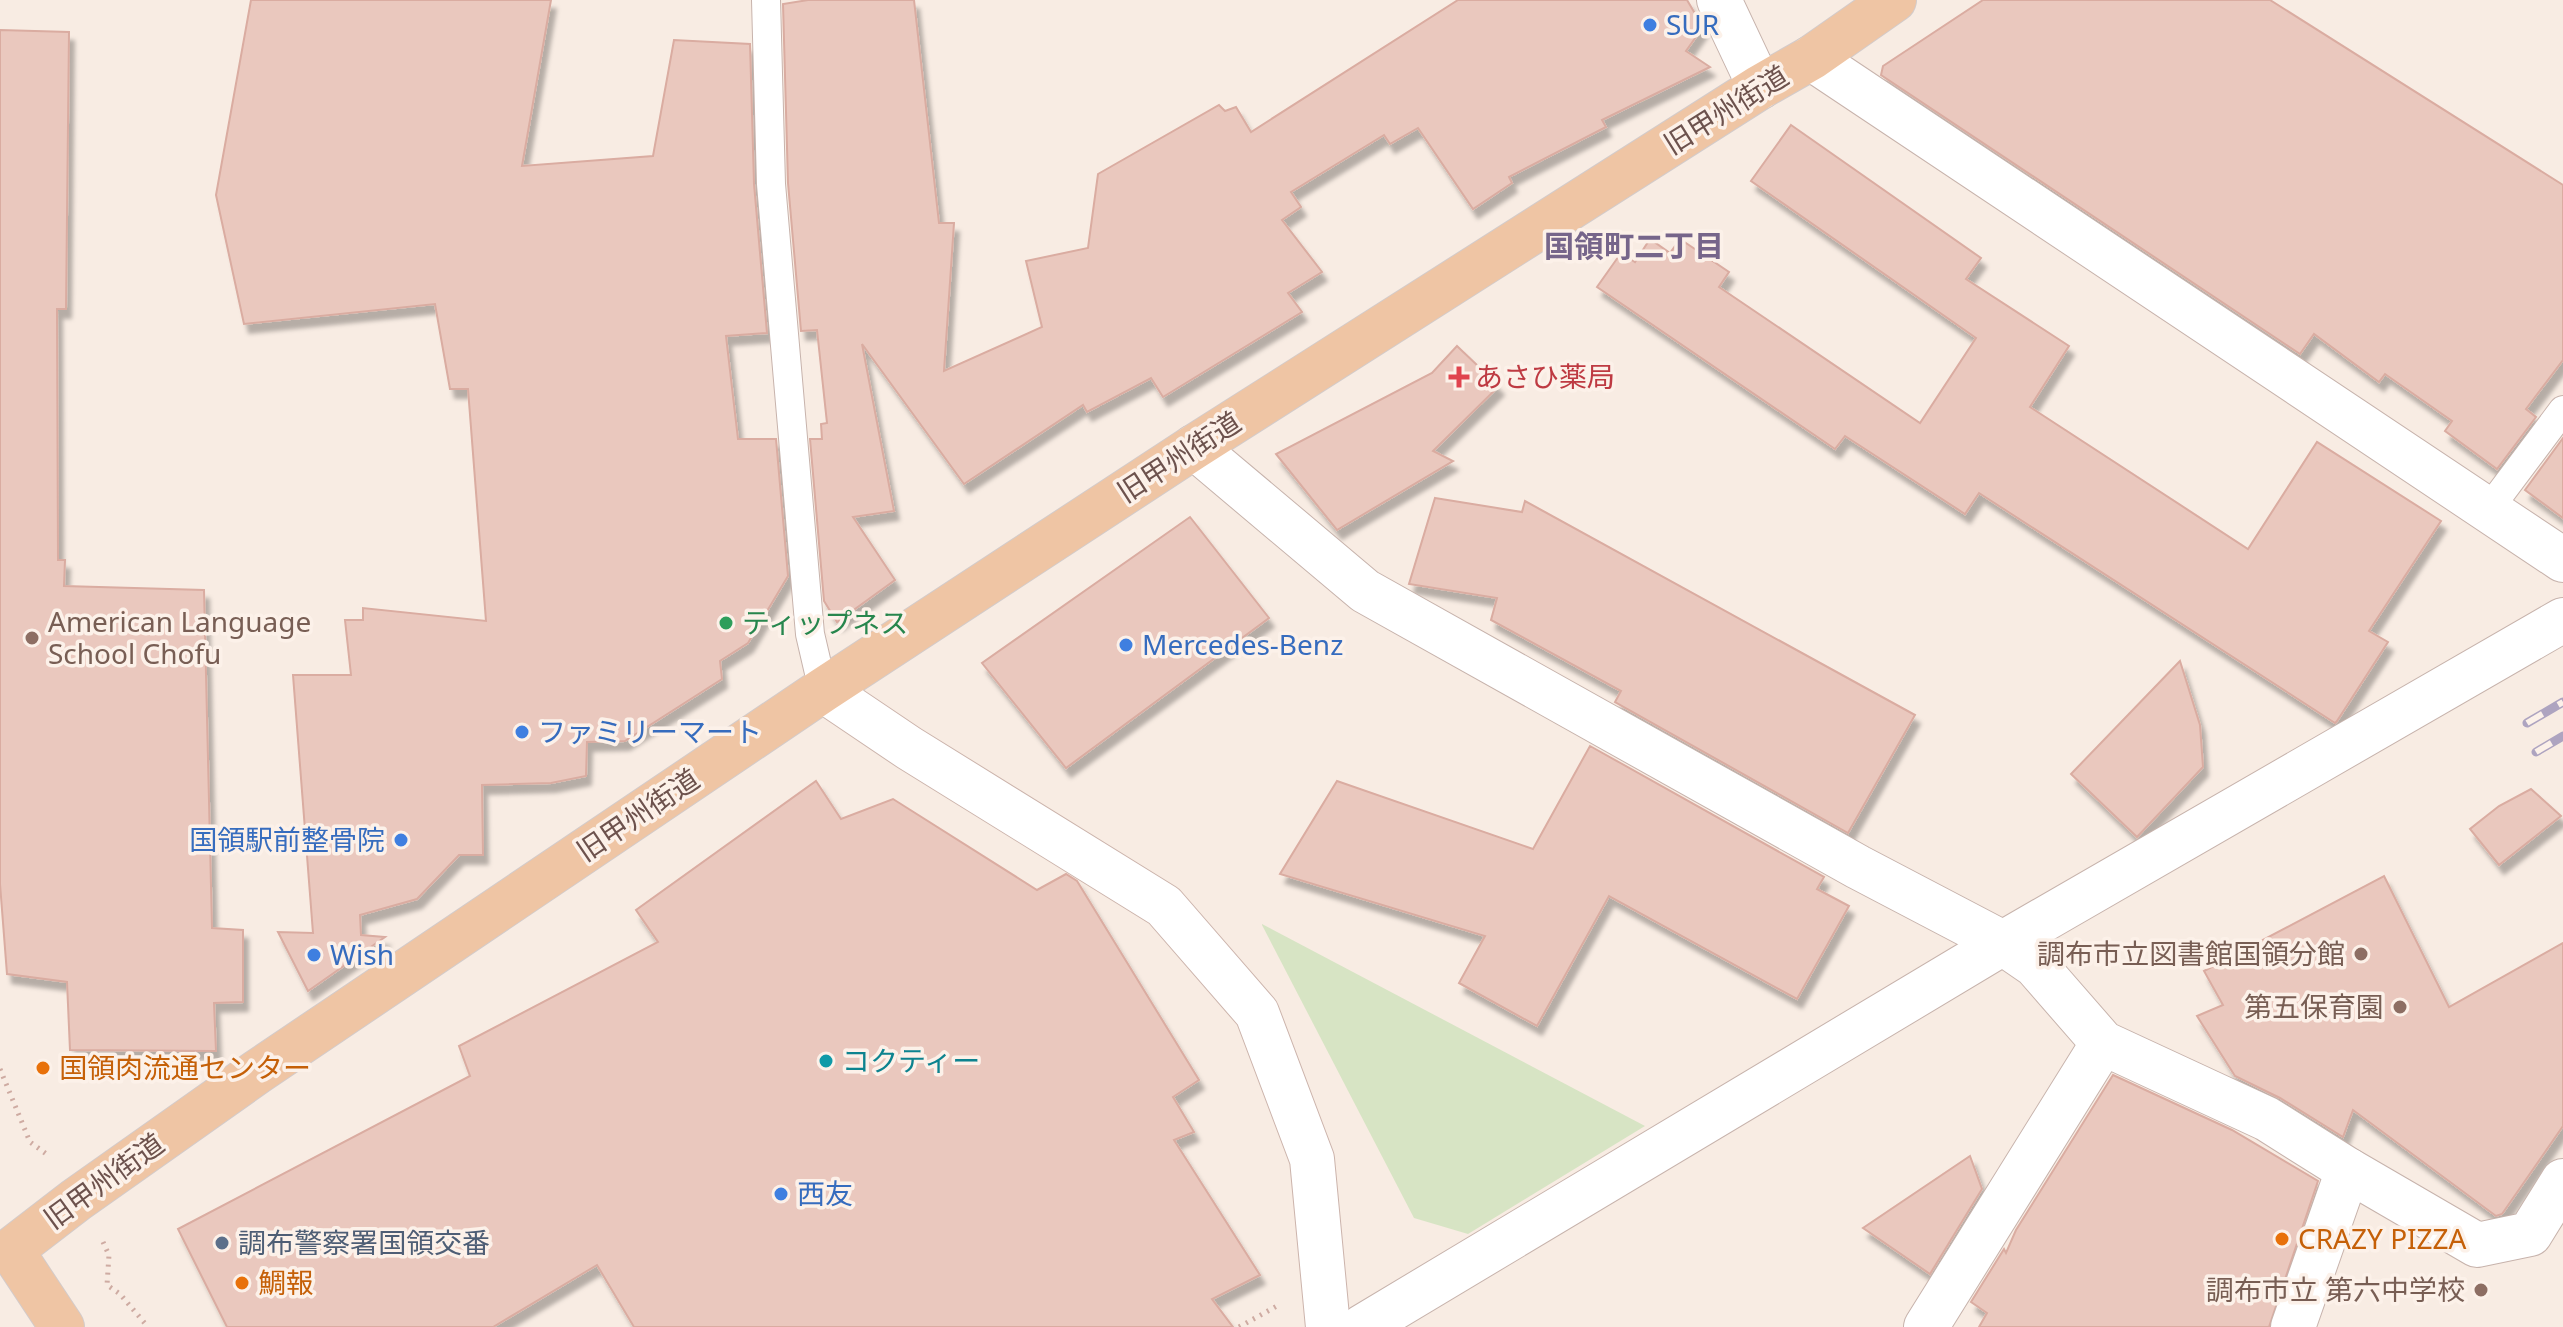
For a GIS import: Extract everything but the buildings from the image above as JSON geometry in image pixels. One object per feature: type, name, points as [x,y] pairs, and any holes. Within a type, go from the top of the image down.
[{"type":"main road","name":"旧甲州街道","points":[[4,1246],[823,690],[1194,447],[1760,87],[1811,58],[1894,0]]},
{"type":"main road","points":[[4,1246],[62,1327]]},
{"type":"street","points":[[1719,0],[1760,87]]},
{"type":"street","points":[[1811,58],[2563,560]]},
{"type":"street","points":[[1194,447],[1365,591],[1858,867],[2003,943],[2035,965],[2103,1043],[2267,1119],[2477,1245],[2530,1234],[2563,1181]]},
{"type":"street","points":[[1362,1327],[2003,943],[2563,620]]},
{"type":"street","points":[[823,690],[909,748],[1164,906],[1257,1013],[1312,1159],[1328,1327]]},
{"type":"street","points":[[1926,1327],[2103,1043]]},
{"type":"street","points":[[2293,1327],[2348,1170]]},
{"type":"lane","points":[[766,0],[771,184],[810,634],[823,690]]},
{"type":"lane","points":[[2488,510],[2563,410]]},
{"type":"green space","points":[[1262,924],[1645,1126],[1468,1234],[1414,1218]]},
{"type":"railway","points":[[2527,723],[2563,702]]},
{"type":"railway","points":[[2536,752],[2563,736]]},
{"type":"place","name":"SUR","points":[[1650,25]]},
{"type":"place","name":"あさひ薬局","points":[[1459,377]]},
{"type":"place","name":"ティップネス","points":[[726,623]]},
{"type":"place","name":"American Language School Chofu","points":[[32,638]]},
{"type":"place","name":"Mercedes-Benz","points":[[1126,645]]},
{"type":"place","name":"ファミリーマート","points":[[522,732]]},
{"type":"place","name":"国領駅前整骨院","points":[[401,840]]},
{"type":"place","name":"調布市立図書館国領分館","points":[[2361,954]]},
{"type":"place","name":"Wish","points":[[314,955]]},
{"type":"place","name":"第五保育園","points":[[2400,1007]]},
{"type":"place","name":"コクティー","points":[[826,1061]]},
{"type":"place","name":"国領肉流通センター","points":[[43,1068]]},
{"type":"place","name":"西友","points":[[781,1194]]},
{"type":"place","name":"CRAZY PIZZA","points":[[2282,1239]]},
{"type":"place","name":"調布警察署国領交番","points":[[222,1243]]},
{"type":"place","name":"鯛報","points":[[242,1283]]},
{"type":"place","name":"調布市立 第六中学校","points":[[2481,1290]]},
{"type":"district","name":"国領町二丁目","points":[[1634,247]]}]
